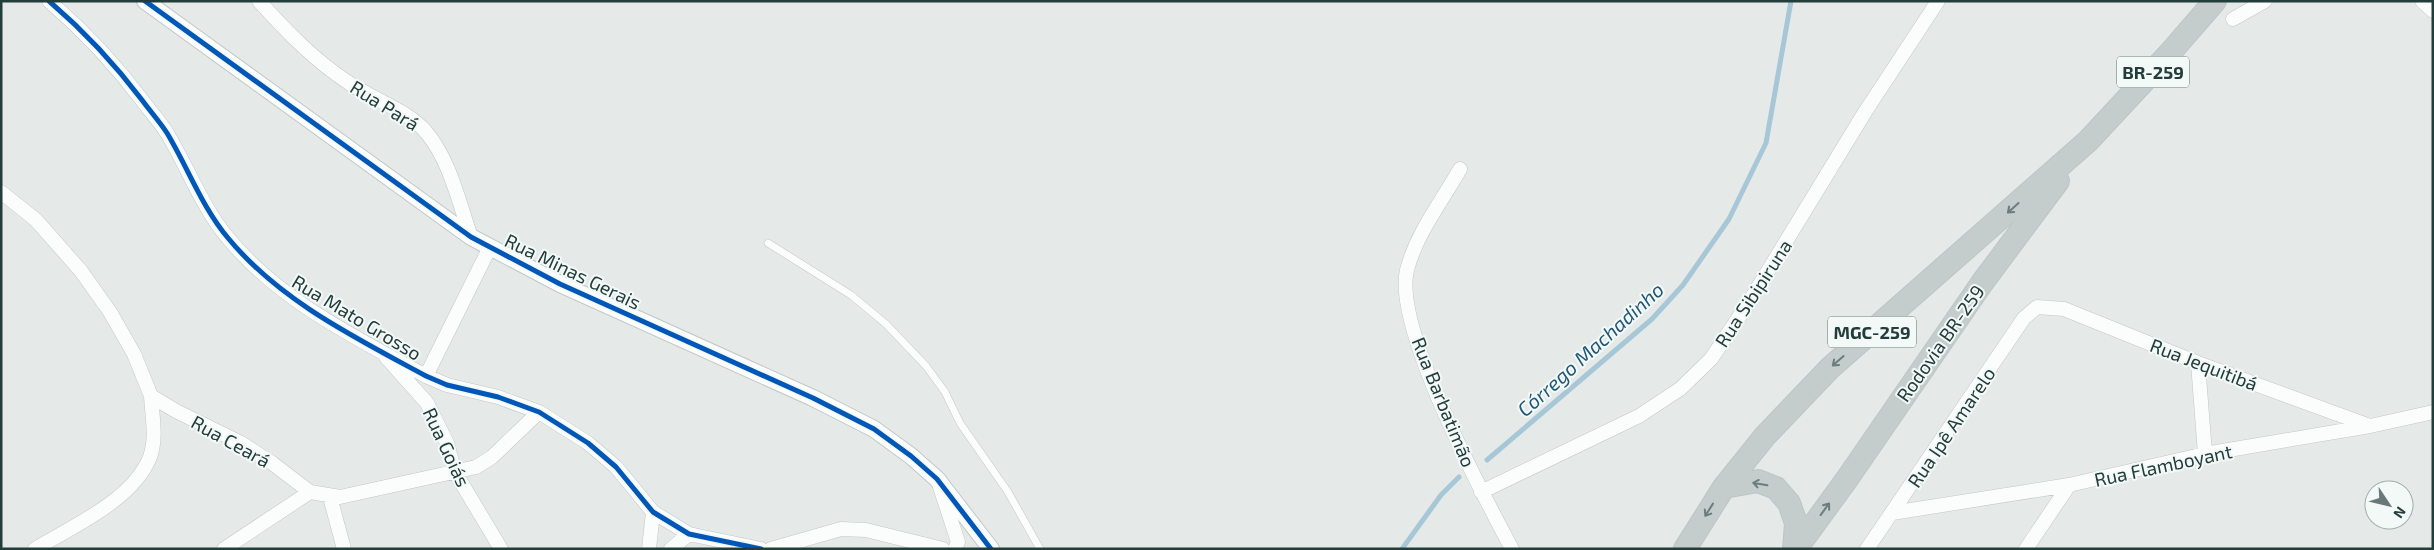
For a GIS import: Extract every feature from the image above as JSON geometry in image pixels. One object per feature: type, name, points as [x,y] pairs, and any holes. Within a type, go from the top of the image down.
[{"type":"highway","name":"BR-259","points":[[2088,141],[2170,54],[2214,1]]},
{"type":"highway","name":"MGC-259","points":[[1685,549],[1724,487],[1765,436],[1830,368],[2088,141]]},
{"type":"highway","name":"Rodovia BR-259","points":[[1795,549],[1982,283],[2088,141]]},
{"type":"highway","points":[[1724,487],[1758,481],[1776,488],[1789,503],[1796,523],[1795,549]]},
{"type":"street","name":"Rua Mato Grosso","points":[[49,1],[83,30],[120,72],[167,132],[208,208],[227,237],[246,259],[302,305],[426,376],[447,385],[498,397],[539,412],[588,443],[616,467],[653,512],[688,534]]},
{"type":"street","name":"Rua Minas Gerais","points":[[145,1],[471,237],[560,284],[813,398],[874,429],[911,456],[937,479],[991,549]]},
{"type":"street","name":"Rua Pará","points":[[259,1],[294,40],[319,63],[351,85],[412,120],[426,131],[435,144],[451,180],[471,237]]},
{"type":"street","name":"Rua Sibipiruna","points":[[1481,492],[1639,416],[1680,389],[1711,358],[1749,302],[1865,112],[1938,1]]},
{"type":"street","points":[[2233,19],[2265,1]]},
{"type":"street","points":[[2422,1],[2433,11]]},
{"type":"street","name":"Rua Barbatimão","points":[[1460,169],[1415,247],[1406,272],[1408,302],[1420,354],[1481,492],[1512,549]]},
{"type":"street","points":[[1,192],[36,220],[81,271],[110,312],[134,354],[151,396],[153,439],[150,456],[133,484],[104,508],[35,549]]},
{"type":"street","points":[[426,376],[490,248]]},
{"type":"street","name":"Rua Jequitibá","points":[[2037,307],[2064,309],[2198,363],[2370,426]]},
{"type":"street","name":"Rua Ipê Amarelo","points":[[1867,549],[2024,318],[2037,307]]},
{"type":"street","name":"Rua Goiás","points":[[383,352],[392,366],[427,403],[447,443],[455,472],[501,549]]},
{"type":"street","points":[[2198,363],[2206,454]]},
{"type":"street","name":"Rua Ceará","points":[[151,396],[176,411],[241,443],[272,463],[310,492],[330,497],[352,495],[476,468],[492,457],[539,412]]},
{"type":"street","name":"Rua Flamboyant","points":[[1892,513],[2070,484],[2206,454],[2370,426],[2433,412]]},
{"type":"street","points":[[937,479],[958,542],[955,549]]},
{"type":"street","points":[[2026,549],[2070,484]]},
{"type":"street","points":[[224,549],[310,492]]},
{"type":"street","points":[[330,497],[344,549]]},
{"type":"street","points":[[649,549],[653,512]]},
{"type":"street","points":[[771,549],[841,529],[866,530],[943,549]]},
{"type":"street","points":[[671,549],[688,534],[761,549]]},
{"type":"lane","points":[[768,243],[851,295],[886,324],[926,366],[945,392],[960,423],[1008,492],[1040,549]]},
{"type":"waterway","name":"Córrego Machadinho","points":[[1487,460],[1652,319],[1683,285],[1729,219],[1766,143],[1791,1]]},
{"type":"waterway","name":"Córrego Machadinho","points":[[1402,549],[1441,495],[1459,477]]},
{"type":"cycle path","points":[[49,1],[86,36],[131,86],[167,133],[210,213],[219,226],[228,238],[271,281],[346,332],[426,376],[447,385],[498,397],[539,412],[588,443],[616,467],[653,512],[689,534],[761,549]]},
{"type":"cycle path","points":[[145,1],[471,237],[560,284],[813,398],[874,429],[911,456],[937,479],[991,549]]}]
